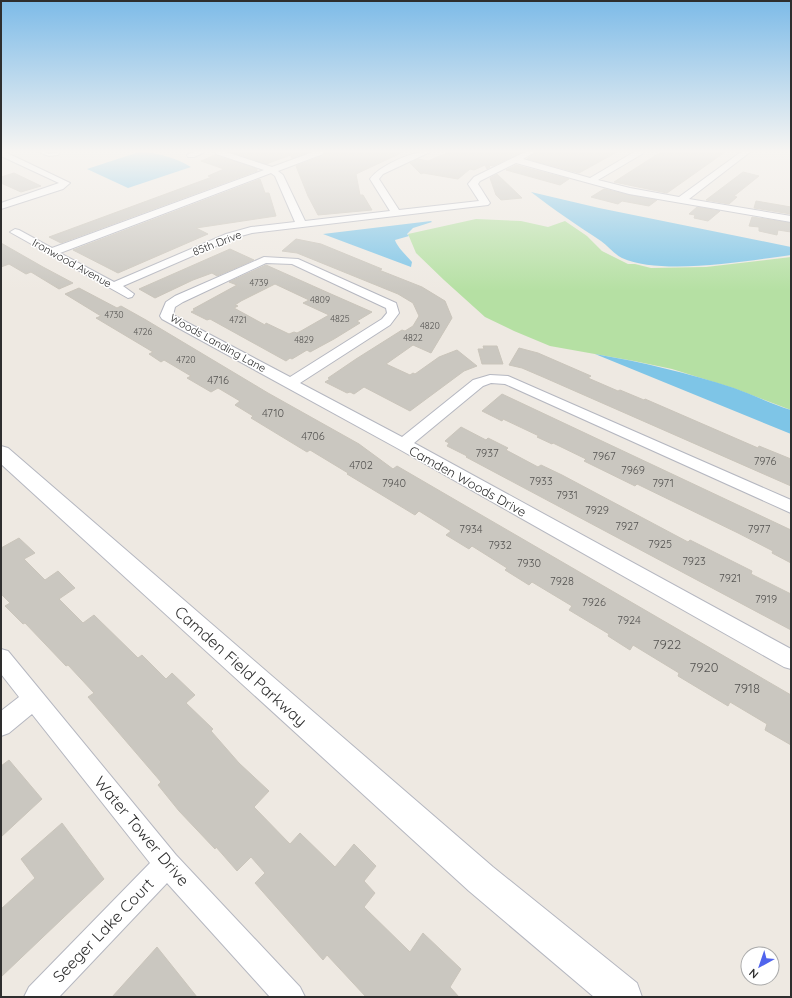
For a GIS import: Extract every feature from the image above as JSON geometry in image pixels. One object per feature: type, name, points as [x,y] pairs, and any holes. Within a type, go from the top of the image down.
[{"type":"street","points":[[1,206],[24,199]]},
{"type":"street","points":[[52,252],[195,199]]},
{"type":"street","points":[[290,199],[301,224]]},
{"type":"street","points":[[387,199],[396,213]]},
{"type":"street","name":"85th Drive","points":[[114,286],[230,236],[251,230],[485,203],[482,199]]},
{"type":"street","points":[[673,199],[791,219]]},
{"type":"street","name":"Ironwood Avenue","points":[[15,232],[128,294]]},
{"type":"street","name":"Woods Landing Lane","points":[[290,382],[386,322],[393,313],[392,306],[294,261],[275,260],[264,260],[179,299],[170,305],[166,316],[403,444]]},
{"type":"street","name":"Camden Woods Drive","points":[[791,507],[508,380],[490,379],[478,384],[403,444],[791,660]]},
{"type":"street","name":"Camden Field Parkway","points":[[1,453],[481,878],[623,997]]},
{"type":"street","name":"Water Tower Drive","points":[[1,658],[167,864],[290,997]]},
{"type":"street","points":[[1,725],[34,699]]},
{"type":"street","name":"Seeger Lake Court","points":[[39,997],[167,864]]},
{"type":"street","name":"Camden Field Parkway","points":[[481,878],[604,997]]},
{"type":"green space","points":[[476,219],[521,221],[548,227],[565,221],[587,236],[602,251],[628,264],[651,268],[706,267],[791,257],[791,410],[733,388],[672,369],[550,346],[485,317],[416,253],[408,234]]},
{"type":"water","points":[[540,199],[559,199],[791,247],[791,255],[705,266],[659,266],[639,263],[622,258],[601,241]]},
{"type":"water","points":[[432,222],[413,228],[407,234],[409,236],[395,240],[412,262],[411,267],[323,234]]},
{"type":"water","points":[[595,354],[648,364],[699,377],[734,388],[791,410],[791,434]]},
{"type":"building","points":[[153,199],[182,199],[61,243],[49,237]]},
{"type":"building","points":[[208,199],[271,199],[276,216],[196,228],[208,234],[118,273],[73,250]]},
{"type":"building","points":[[309,199],[365,199],[372,210],[318,215]]},
{"type":"building","points":[[500,199],[516,199],[501,200]]},
{"type":"building","points":[[597,199],[649,199],[657,200],[649,206],[622,201],[618,204]]},
{"type":"building","points":[[708,199],[735,199],[729,204],[706,200]]},
{"type":"building","points":[[756,201],[791,207],[791,214],[754,208]]},
{"type":"building","points":[[697,207],[720,211],[708,221],[694,218],[695,215],[689,214]]},
{"type":"building","points":[[752,217],[791,223],[791,232],[778,230],[777,235],[759,231],[759,227],[749,226]]},
{"type":"building","points":[[296,239],[321,244],[382,269],[379,270],[422,287],[445,301],[452,318],[431,353],[413,345],[386,364],[410,375],[413,373],[415,374],[439,357],[457,350],[477,366],[464,371],[410,411],[364,387],[354,394],[350,392],[347,393],[325,382],[330,379],[328,378],[356,359],[402,330],[405,331],[413,326],[419,316],[413,303],[398,294],[297,253],[282,251]]},
{"type":"building","points":[[1,243],[73,283],[59,289],[31,272],[26,274],[9,264],[1,267]]},
{"type":"building","points":[[230,249],[254,260],[217,276],[212,273],[193,280],[155,298],[139,289]]},
{"type":"building","points":[[266,265],[372,312],[357,321],[360,323],[334,339],[310,352],[307,350],[286,361],[210,319],[207,320],[191,312],[195,310],[193,309],[237,285],[229,282]],"holes":[[[275,284],[309,300],[303,303],[329,315],[297,333],[294,332],[289,334],[266,323],[265,325],[234,308],[238,306],[235,305],[241,301]]]},
{"type":"building","points":[[79,288],[117,308],[121,306],[146,320],[268,393],[359,444],[393,469],[397,466],[791,695],[791,745],[765,730],[767,724],[730,702],[728,706],[678,676],[679,673],[633,645],[630,650],[608,636],[609,634],[569,610],[572,606],[532,582],[529,585],[505,570],[507,568],[472,546],[469,549],[446,535],[451,531],[419,511],[415,515],[310,450],[307,452],[251,418],[253,416],[235,405],[240,401],[218,388],[211,392],[187,378],[191,376],[164,360],[161,362],[149,354],[153,352],[96,318],[101,316],[65,294]]},
{"type":"building","points":[[483,346],[497,346],[503,364],[482,364],[478,349],[484,349]]},
{"type":"building","points":[[519,348],[538,353],[591,376],[588,378],[618,391],[620,390],[644,400],[645,399],[758,448],[759,446],[791,459],[791,486],[543,377],[522,368],[509,365]]},
{"type":"building","points":[[502,394],[791,530],[791,563],[772,553],[773,551],[738,533],[637,484],[635,486],[584,461],[586,459],[537,437],[539,436],[482,411]]},
{"type":"building","points":[[461,427],[486,440],[488,438],[508,448],[506,450],[538,467],[541,465],[562,475],[688,542],[690,540],[752,571],[751,574],[791,594],[791,630],[447,446],[449,443],[445,441]]},
{"type":"building","points":[[19,538],[35,553],[24,559],[45,580],[58,571],[75,588],[59,599],[83,623],[94,615],[138,658],[142,655],[166,679],[172,673],[195,695],[186,703],[213,729],[211,731],[239,763],[269,791],[254,807],[290,844],[300,833],[335,867],[354,844],[376,866],[364,881],[375,893],[364,907],[410,952],[423,933],[461,969],[450,987],[459,997],[366,997],[327,955],[323,960],[255,883],[265,873],[251,857],[237,871],[216,847],[215,849],[179,811],[158,785],[161,782],[88,697],[94,693],[68,665],[66,666],[25,623],[23,624],[5,606],[10,603],[1,594],[1,548]]},
{"type":"building","points":[[9,760],[42,799],[1,837],[1,766]]},
{"type":"building","points":[[62,823],[104,879],[1,977],[1,909],[35,878],[21,859]]},
{"type":"building","points":[[157,947],[197,997],[112,997]]}]
